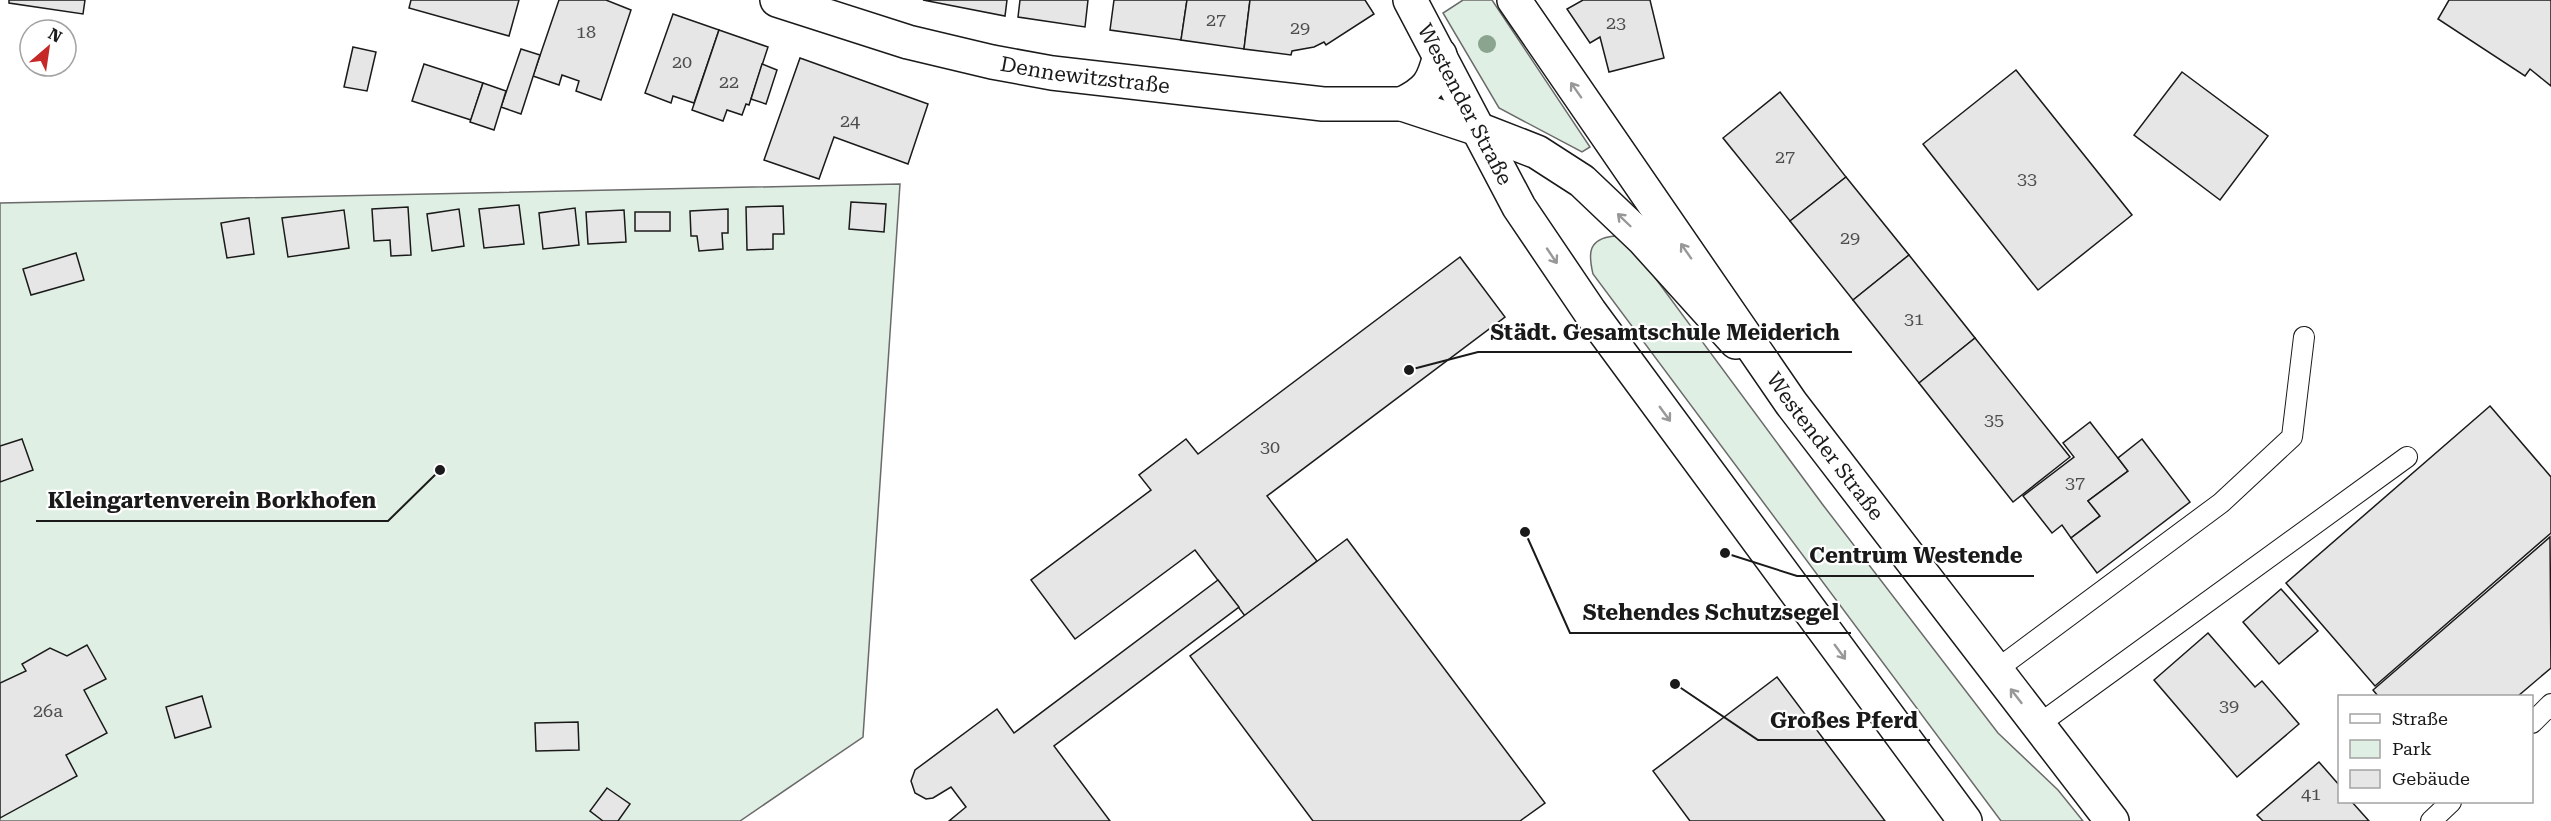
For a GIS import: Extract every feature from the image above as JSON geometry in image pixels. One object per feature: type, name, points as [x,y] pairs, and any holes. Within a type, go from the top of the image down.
[{"type":"main road","name":"Dennewitzstraße","points":[[777,0],[908,42],[992,62],[1052,73],[1323,104],[1402,104],[1478,129],[1537,152],[1582,181],[1643,239],[1791,403]]},
{"type":"main road","name":"Westender Straße","points":[[1410,0],[1519,207],[1590,312],[1965,821]]},
{"type":"main road","name":"Westender Straße","points":[[1514,0],[1791,403],[2112,821]]},
{"type":"main road","points":[[1402,104],[1423,93],[1434,77],[1440,55]]},
{"type":"lane","points":[[1996,670],[2221,503],[2292,437],[2304,338]]},
{"type":"lane","points":[[2038,725],[2407,457]]},
{"type":"lane","points":[[2533,722],[2551,704]]},
{"type":"lane","points":[[2431,821],[2449,803]]},
{"type":"green space","points":[[1463,0],[1492,0],[1590,147],[1582,152],[1499,108],[1443,13]]},
{"type":"green space","points":[[900,184],[863,737],[740,821],[0,821],[0,203]]},
{"type":"green space","points":[[1614,236],[1627,241],[1636,252],[1823,505],[1998,733],[2058,790],[2083,821],[2001,821],[1593,274],[1592,248],[1599,240]]},
{"type":"building","points":[[9,0],[85,0],[83,14],[9,3]]},
{"type":"building","points":[[411,0],[519,0],[509,36],[409,8]]},
{"type":"building","points":[[559,0],[606,0],[631,10],[601,100],[576,91],[579,81],[562,75],[559,85],[533,76]]},
{"type":"building","points":[[923,0],[1007,0],[1005,16]]},
{"type":"building","points":[[1020,0],[1088,0],[1085,27],[1018,17]]},
{"type":"building","points":[[1114,0],[1187,0],[1181,40],[1110,30]]},
{"type":"building","points":[[1187,0],[1250,0],[1244,49],[1181,40]]},
{"type":"building","points":[[1250,0],[1365,0],[1374,14],[1326,45],[1324,42],[1314,47],[1292,51],[1291,55],[1244,49]]},
{"type":"building","points":[[1583,0],[1650,0],[1664,58],[1609,72],[1600,37],[1590,43],[1567,9]]},
{"type":"building","points":[[2449,0],[2551,0],[2551,86],[2530,69],[2525,76],[2438,19]]},
{"type":"building","points":[[673,14],[719,30],[694,103],[673,96],[671,103],[645,93]]},
{"type":"building","points":[[719,30],[768,47],[749,105],[746,104],[742,115],[727,110],[723,121],[692,110]]},
{"type":"building","points":[[353,47],[376,52],[367,91],[344,87]]},
{"type":"building","points":[[521,49],[540,55],[521,114],[501,107]]},
{"type":"building","points":[[800,58],[928,104],[908,164],[834,137],[819,179],[764,160]]},
{"type":"building","points":[[424,64],[483,83],[471,120],[412,101]]},
{"type":"building","points":[[762,64],[777,70],[766,104],[751,99]]},
{"type":"building","points":[[2016,70],[2132,215],[2038,290],[1923,144]]},
{"type":"building","points":[[2182,72],[2268,136],[2220,200],[2134,135]]},
{"type":"building","points":[[483,83],[506,91],[494,130],[470,122]]},
{"type":"building","points":[[1780,92],[1846,177],[1790,221],[1723,138]]},
{"type":"building","points":[[1846,177],[1909,255],[1853,300],[1790,221]]},
{"type":"building","points":[[851,202],[886,204],[884,232],[849,229]]},
{"type":"building","points":[[519,205],[524,244],[484,248],[479,209]]},
{"type":"building","points":[[783,206],[784,234],[773,234],[773,249],[747,250],[746,207]]},
{"type":"building","points":[[408,207],[411,255],[391,256],[390,240],[374,241],[372,209]]},
{"type":"building","points":[[575,208],[579,245],[543,249],[539,213]]},
{"type":"building","points":[[459,209],[464,246],[432,251],[427,214]]},
{"type":"building","points":[[728,209],[728,233],[722,233],[723,249],[699,251],[697,236],[691,236],[690,211]]},
{"type":"building","points":[[344,210],[349,248],[288,257],[282,218]]},
{"type":"building","points":[[624,210],[626,242],[588,244],[586,212]]},
{"type":"building","points":[[635,212],[670,212],[670,231],[635,231]]},
{"type":"building","points":[[249,218],[254,254],[227,258],[221,223]]},
{"type":"building","points":[[76,253],[84,280],[31,295],[23,269]]},
{"type":"building","points":[[1909,255],[1975,338],[1919,383],[1853,300]]},
{"type":"building","points":[[1460,257],[1505,317],[1267,496],[1317,561],[1245,616],[1195,550],[1075,639],[1031,580],[1151,490],[1139,475],[1186,439],[1198,454]]},
{"type":"building","points":[[1975,338],[2070,457],[2013,502],[1919,383]]},
{"type":"building","points":[[2490,406],[2551,477],[2551,533],[2375,686],[2286,583]]},
{"type":"building","points":[[2090,422],[2128,471],[2088,501],[2100,516],[2071,538],[2062,525],[2052,533],[2023,496],[2074,457],[2063,443]]},
{"type":"building","points":[[22,439],[33,470],[0,482],[0,446]]},
{"type":"building","points":[[2142,439],[2190,502],[2097,573],[2071,538],[2100,516],[2088,501],[2128,471],[2118,458]]},
{"type":"building","points":[[2550,537],[2551,668],[2519,695],[2377,695],[2373,690]]},
{"type":"building","points":[[1347,539],[1545,803],[1520,821],[1313,821],[1190,656]]},
{"type":"building","points":[[1218,580],[1239,607],[1054,746],[1110,821],[949,821],[966,807],[951,787],[933,798],[926,799],[915,793],[911,781],[915,770],[997,709],[1014,733]]},
{"type":"building","points":[[2281,589],[2318,631],[2279,664],[2243,622]]},
{"type":"building","points":[[2208,633],[2255,687],[2262,681],[2299,724],[2237,777],[2154,680]]},
{"type":"building","points":[[87,645],[106,679],[84,690],[107,733],[66,755],[77,776],[0,818],[0,683],[26,671],[22,664],[50,648],[67,656]]},
{"type":"building","points":[[1777,677],[1885,821],[1690,821],[1653,771]]},
{"type":"building","points":[[202,696],[211,727],[175,738],[166,707]]},
{"type":"building","points":[[578,722],[579,750],[536,751],[535,723]]},
{"type":"building","points":[[2319,762],[2338,784],[2338,803],[2353,803],[2369,821],[2263,821],[2257,815]]},
{"type":"building","points":[[607,788],[630,804],[618,821],[603,821],[590,811]]},
{"type":"place","name":"Städt. Gesamtschule Meiderich","points":[[1409,370]]},
{"type":"place","name":"Kleingartenverein Borkhofen","points":[[440,470]]},
{"type":"place","name":"Stehendes Schutzsegel","points":[[1525,532]]},
{"type":"place","name":"Centrum Westende","points":[[1725,553]]},
{"type":"place","name":"Großes Pferd","points":[[1675,684]]}]
